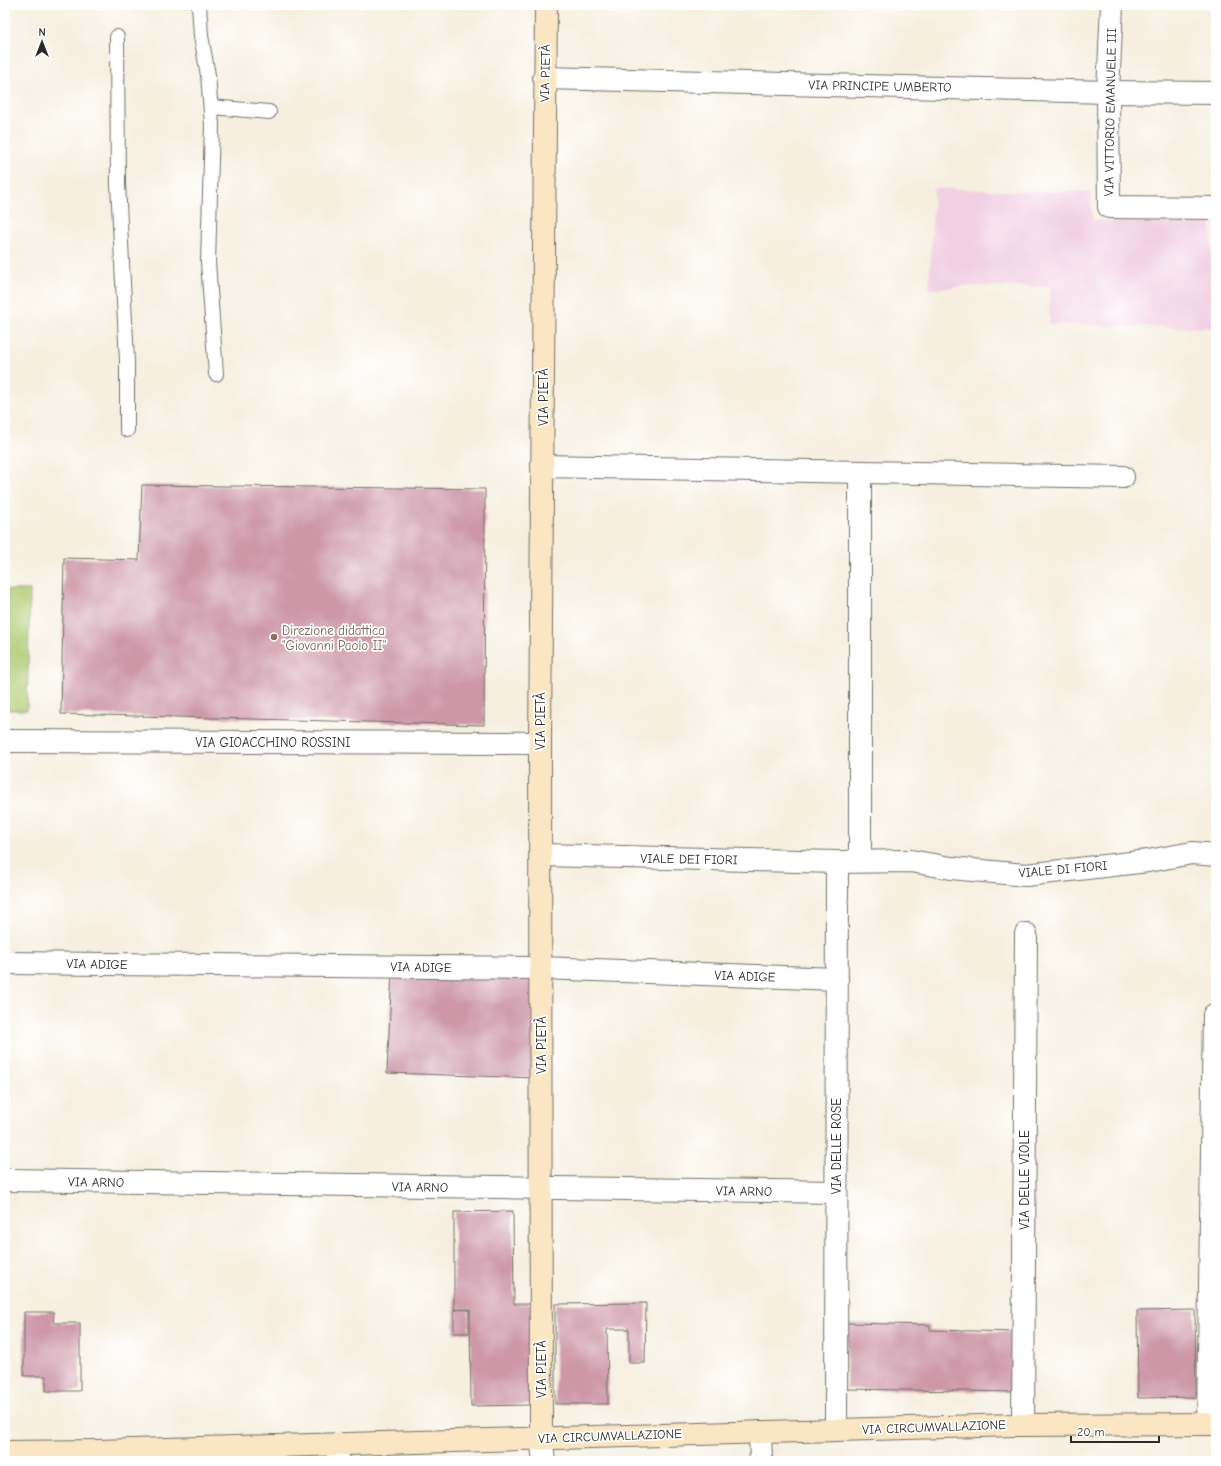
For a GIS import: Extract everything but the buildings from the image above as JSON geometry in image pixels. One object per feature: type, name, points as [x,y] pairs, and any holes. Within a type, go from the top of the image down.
[{"type":"street","name":"VIA PIETÀ","points":[[541,1438],[540,743],[544,78],[546,5]]},
{"type":"street","name":"VIA VITTORIO EMANUELE III","points":[[1112,5],[1108,92],[1109,207],[1216,208]]},
{"type":"street","name":"VIA PRINCIPE UMBERTO","points":[[544,78],[1108,92],[1216,93]]},
{"type":"street","points":[[542,466],[1123,477]]},
{"type":"street","points":[[860,472],[860,861]]},
{"type":"street","name":"VIA GIOACCHINO ROSSINI","points":[[5,741],[540,743]]},
{"type":"street","name":"VIALE DI FIORI","points":[[837,862],[911,861],[951,868],[1026,875],[1148,861],[1192,853],[1216,855]]},
{"type":"street","name":"VIALE DEI FIORI","points":[[541,855],[837,862]]},
{"type":"street","name":"VIA DELLE ROSE","points":[[836,1430],[837,862]]},
{"type":"street","name":"VIA DELLE VIOLE","points":[[1023,1425],[1026,934]]},
{"type":"street","name":"VIA ADIGE","points":[[5,963],[541,968],[837,979]]},
{"type":"street","points":[[1212,1424],[1214,1015]]},
{"type":"street","name":"VIA ARNO","points":[[5,1180],[541,1189],[836,1192]]},
{"type":"street","name":"VIA CIRCUMVALLAZIONE","points":[[5,1452],[97,1456],[338,1452],[541,1438],[1023,1425],[1212,1424]]},
{"type":"street","points":[[760,1432],[760,1461]]},
{"type":"street","points":[[541,1438],[544,1461]]},
{"type":"lane","points":[[199,5],[201,36],[208,75],[212,125],[208,262],[216,374]]},
{"type":"lane","points":[[117,37],[118,184],[127,361],[127,430]]},
{"type":"lane","points":[[211,106],[269,112]]},
{"type":"shaded area","points":[[934,188],[1036,192],[1090,191],[1093,220],[1211,224],[1214,328],[1049,324],[1050,287],[965,286],[929,290]]},
{"type":"green space","points":[[5,590],[30,590],[27,710],[5,710]]},
{"type":"place","name":"Direzione didattica \"Giovanni Paolo II\"","points":[[274,637]]}]
